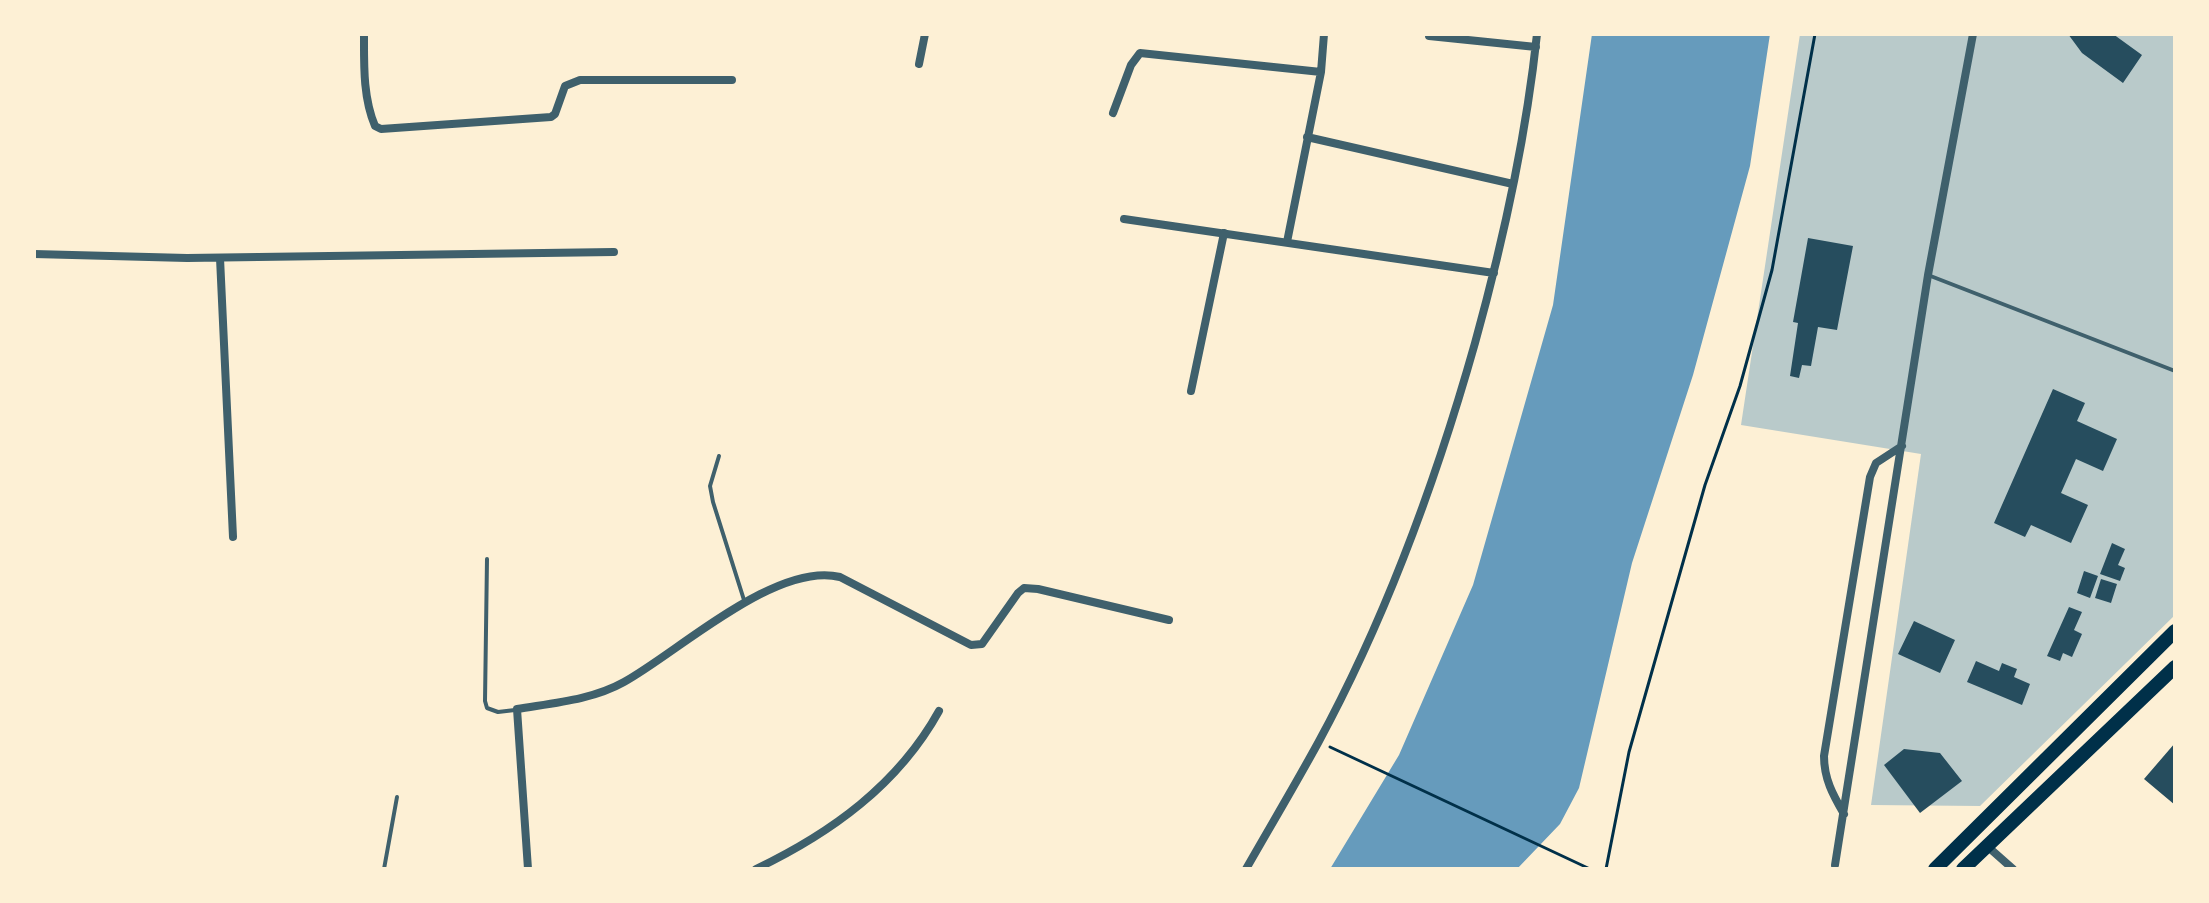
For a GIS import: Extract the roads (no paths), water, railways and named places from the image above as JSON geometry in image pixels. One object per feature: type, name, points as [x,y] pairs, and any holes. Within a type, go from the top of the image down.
[{"type":"highway","points":[[1935,869],[2175,631]]},
{"type":"highway","points":[[1963,869],[2175,667]]},
{"type":"street","points":[[364,34],[368,104],[375,126],[381,129],[551,117],[555,114],[565,86],[580,80],[732,80]]},
{"type":"street","points":[[919,64],[925,34]]},
{"type":"street","points":[[1287,242],[1321,72],[1324,34]]},
{"type":"street","points":[[1246,869],[1319,741],[1378,618],[1423,510],[1456,409],[1494,273],[1513,184],[1537,34]]},
{"type":"street","points":[[1835,865],[1928,275],[1973,34]]},
{"type":"street","points":[[1429,36],[1536,47]]},
{"type":"street","points":[[1113,113],[1131,65],[1140,53],[1321,72]]},
{"type":"street","points":[[1307,137],[1513,184]]},
{"type":"street","points":[[1124,219],[1494,273]]},
{"type":"street","points":[[1191,391],[1224,233]]},
{"type":"street","points":[[34,254],[220,258],[614,252]]},
{"type":"street","points":[[220,258],[233,537]]},
{"type":"street","points":[[1844,815],[1829,788],[1824,771],[1827,741],[1870,477],[1876,463],[1902,446]]},
{"type":"street","points":[[528,869],[517,709],[591,696],[623,682],[725,613],[790,583],[831,575],[840,577],[977,646],[982,644],[1024,588],[1169,620]]},
{"type":"street","points":[[756,869],[783,856],[867,801],[912,754],[939,711]]},
{"type":"street","points":[[1987,846],[2013,869]]},
{"type":"lane","points":[[1928,275],[2175,371]]},
{"type":"lane","points":[[719,456],[710,486],[745,603]]},
{"type":"lane","points":[[487,559],[485,701],[491,711],[517,709]]},
{"type":"lane","points":[[384,869],[397,797]]},
{"type":"water","points":[[1592,34],[1770,34],[1750,166],[1693,375],[1632,563],[1579,788],[1560,824],[1517,869],[1330,869],[1399,755],[1473,585],[1553,305]]}]
